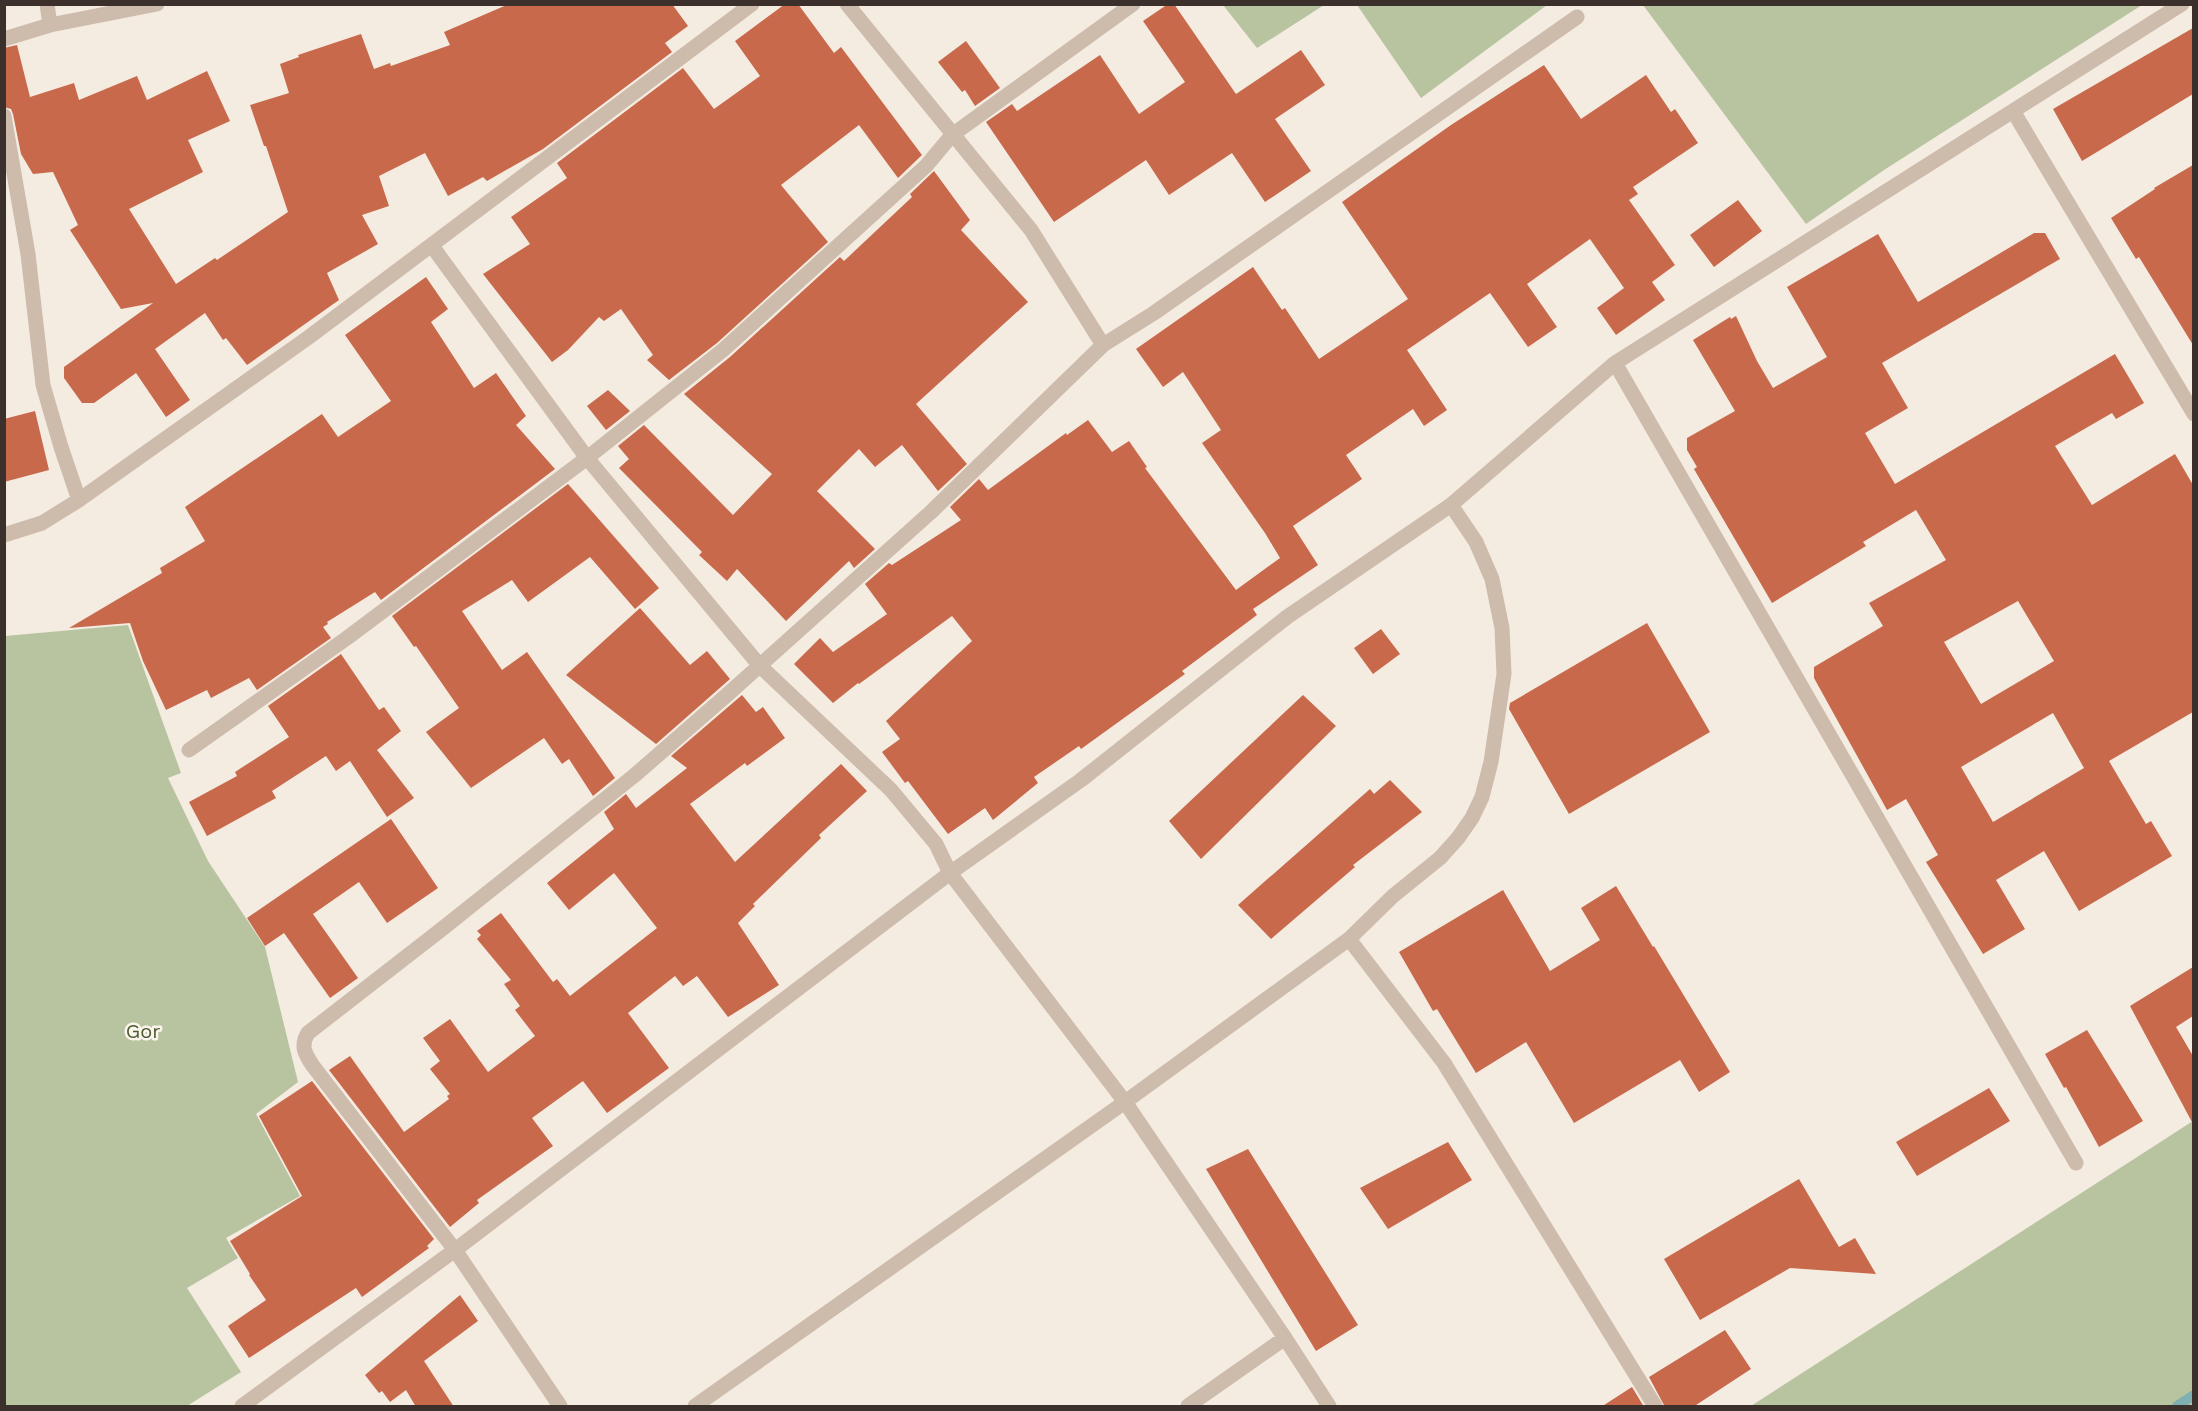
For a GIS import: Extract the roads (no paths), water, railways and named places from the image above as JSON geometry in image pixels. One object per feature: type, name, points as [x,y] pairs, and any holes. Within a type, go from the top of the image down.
[{"type":"street","points":[[47,4],[50,25]]},
{"type":"street","points":[[4,39],[50,25],[157,4]]},
{"type":"street","points":[[4,535],[42,523],[79,500],[309,337],[752,4]]},
{"type":"street","points":[[847,4],[1031,230],[1103,345]]},
{"type":"street","points":[[189,750],[347,638],[587,458],[723,350],[926,166],[952,135],[1132,4]]},
{"type":"street","points":[[242,1407],[455,1250],[950,873],[1080,780],[1287,617],[1451,505],[1615,363],[2182,4]]},
{"type":"street","points":[[560,1407],[455,1250],[313,1065],[303,1047],[308,1033],[442,930],[635,775],[931,512],[1103,345],[1154,313],[1577,17]]},
{"type":"street","points":[[2013,111],[2193,414]]},
{"type":"street","points":[[4,116],[28,254],[44,385],[79,500]]},
{"type":"street","points":[[432,246],[587,458],[760,666],[891,790],[936,844],[950,873],[1125,1102],[1329,1407]]},
{"type":"street","points":[[1615,363],[2076,1163]]},
{"type":"street","points":[[694,1407],[1125,1102],[1349,939],[1393,896],[1440,858],[1458,838],[1472,818],[1482,796],[1491,762],[1504,674],[1502,628],[1492,579],[1476,542],[1451,505]]},
{"type":"street","points":[[1349,939],[1444,1063],[1655,1407]]},
{"type":"street","points":[[1188,1407],[1285,1338]]},
{"type":"waterway","points":[[2177,1406],[2194,1395]]},
{"type":"park label","name":"Gor","points":[[143,1031]]}]
